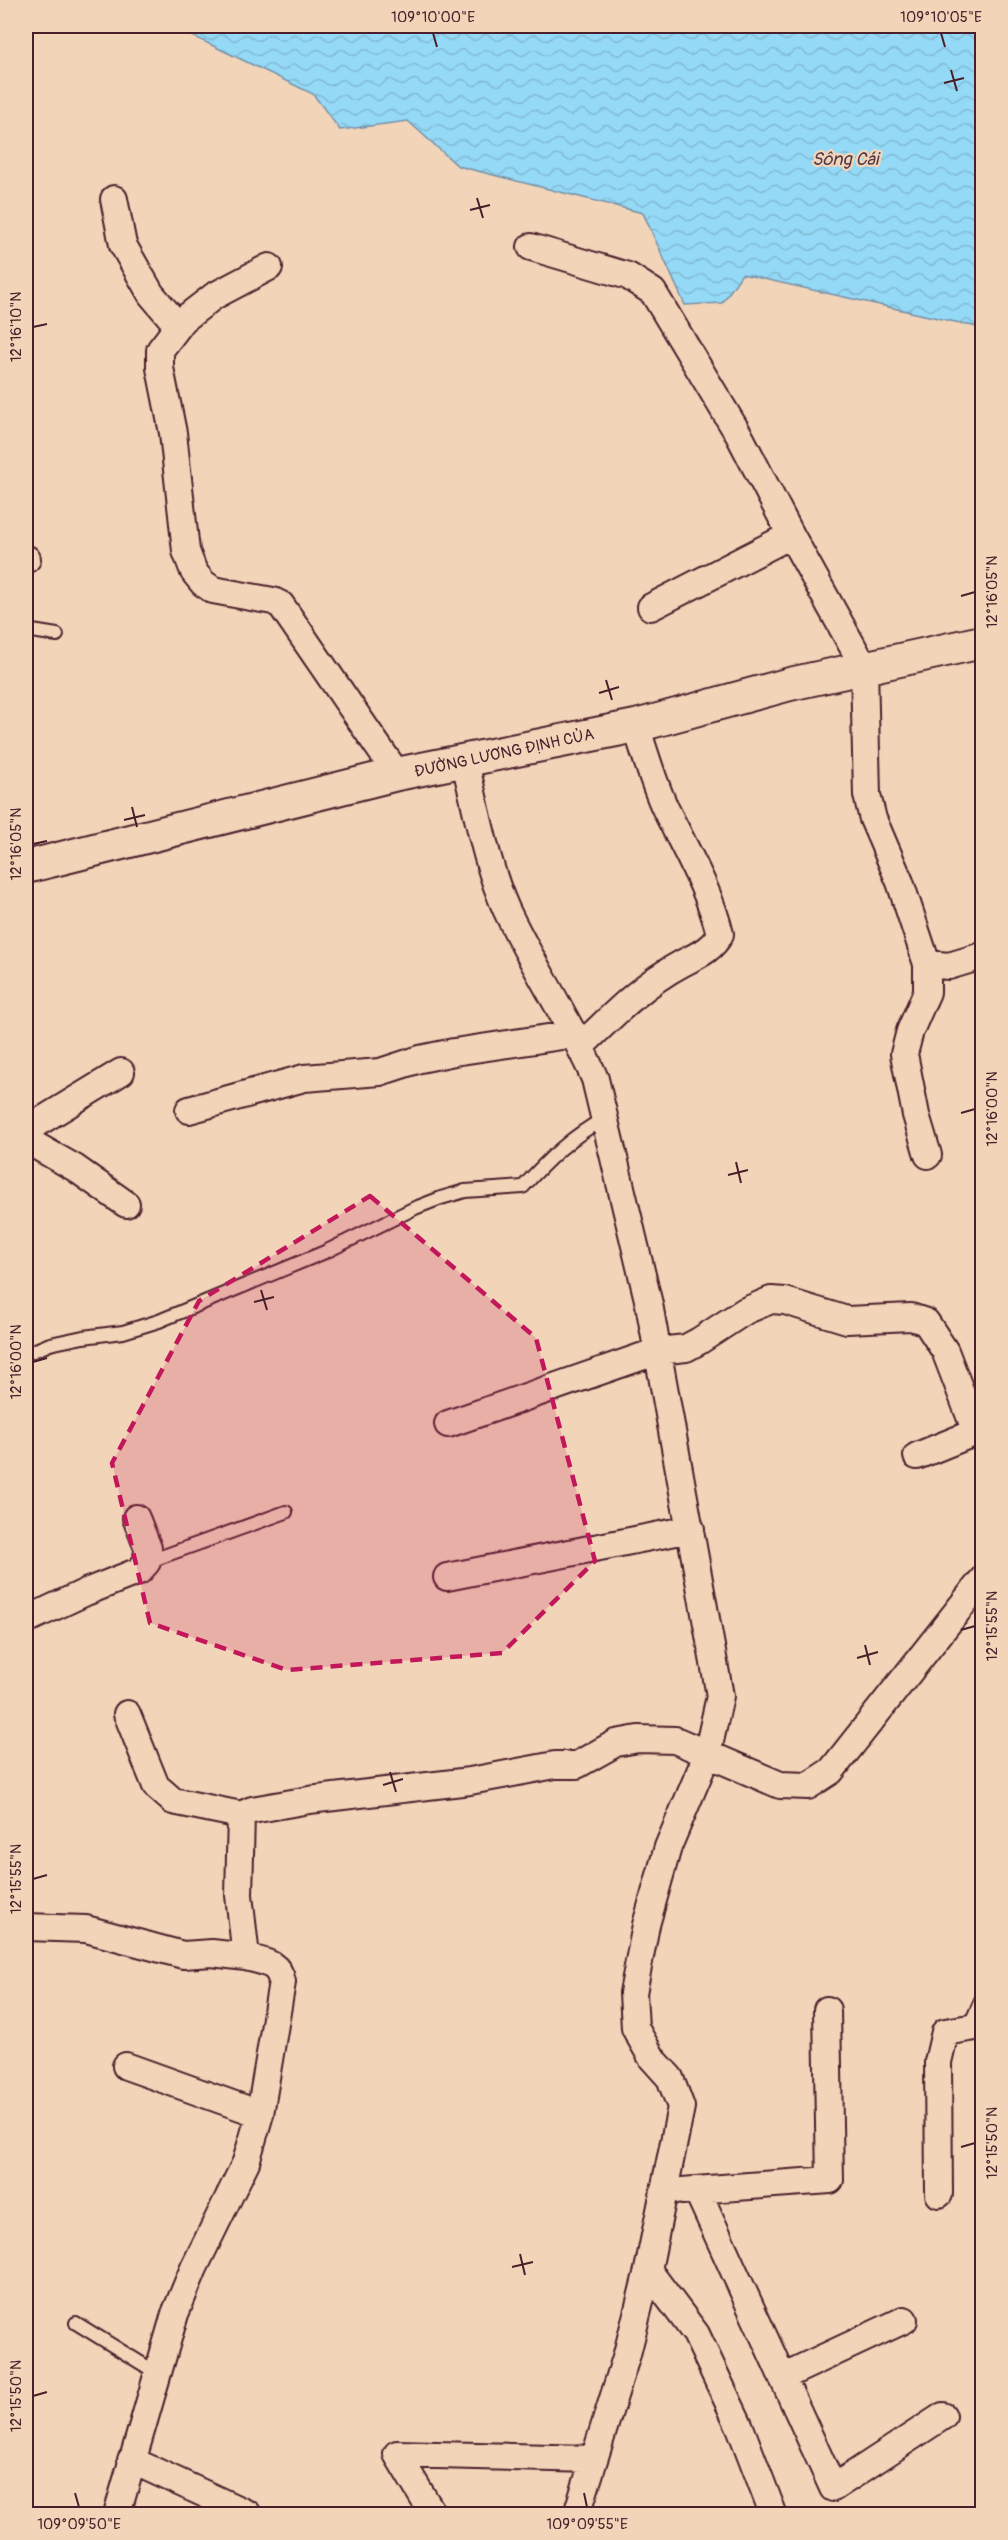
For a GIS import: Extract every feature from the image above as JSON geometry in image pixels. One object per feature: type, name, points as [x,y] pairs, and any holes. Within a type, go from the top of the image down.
[{"type":"street","points":[[114,199],[123,245],[151,294],[178,326]]},
{"type":"street","points":[[531,247],[628,276],[653,292],[739,435],[864,667],[867,795],[873,819],[900,882],[927,964],[927,992],[910,1031],[904,1054],[916,1115],[928,1155]]},
{"type":"street","points":[[268,267],[214,296],[178,326],[160,350],[160,368],[175,444],[186,551],[194,572],[213,591],[273,600],[281,605],[397,774]]},
{"type":"street","points":[[651,607],[791,535]]},
{"type":"street","name":"ĐƯỜNG LƯƠNG ĐỊNH CỦA","points":[[26,867],[397,774],[636,726],[864,667],[982,642]]},
{"type":"street","points":[[189,1110],[304,1078],[380,1072],[442,1055],[578,1040],[666,972],[703,952],[716,942],[720,934],[716,917],[664,805],[636,726]]},
{"type":"street","points":[[464,759],[488,860],[506,907],[578,1040],[596,1079],[650,1304],[720,1696],[707,1755],[668,1847],[646,1925],[633,1993],[635,2028],[652,2058],[670,2078],[681,2107],[648,2270],[627,2354],[577,2514]]},
{"type":"street","points":[[927,964],[949,966],[982,956]]},
{"type":"street","points":[[26,1131],[121,1072]]},
{"type":"street","points":[[26,1140],[75,1168],[126,1204]]},
{"type":"street","points":[[448,1424],[658,1351],[686,1348],[745,1311],[771,1300],[785,1301],[847,1320],[911,1317],[926,1322],[945,1351],[979,1430],[917,1456]]},
{"type":"street","points":[[26,1620],[86,1592],[139,1571],[147,1562],[148,1548],[136,1518]]},
{"type":"street","points":[[447,1577],[691,1529]]},
{"type":"street","points":[[127,1714],[156,1786],[165,1795],[173,1801],[241,1815],[252,1810],[309,1800],[470,1781],[555,1765],[577,1765],[616,1743],[638,1739],[675,1740],[780,1785],[808,1786],[831,1771],[982,1580]]},
{"type":"street","points":[[241,1815],[239,1895],[246,1957]]},
{"type":"street","points":[[26,1927],[86,1929],[183,1955],[212,1953],[246,1957],[274,1965],[279,1969],[282,1982],[260,2114],[246,2162],[194,2268],[179,2305],[131,2460],[117,2514]]},
{"type":"street","points":[[664,2193],[830,2180],[827,2010]]},
{"type":"street","points":[[939,2194],[938,2062],[945,2032],[976,2026]]},
{"type":"street","points":[[126,2066],[260,2114]]},
{"type":"street","points":[[697,2190],[834,2488],[944,2416]]},
{"type":"street","points":[[648,2270],[696,2334],[740,2427],[773,2512]]},
{"type":"street","points":[[783,2377],[904,2320]]},
{"type":"street","points":[[433,2514],[397,2454],[594,2459]]},
{"type":"street","points":[[131,2460],[248,2514]]},
{"type":"lane","points":[[26,630],[57,635]]},
{"type":"lane","points":[[26,1354],[50,1344],[83,1336],[123,1332],[159,1321],[325,1252],[415,1208],[441,1198],[465,1191],[523,1187],[555,1152],[605,1118]]},
{"type":"lane","points":[[147,1562],[286,1512]]},
{"type":"lane","points":[[976,2026],[982,1998]]},
{"type":"lane","points":[[76,2323],[157,2373]]},
{"type":"highlighted area","points":[[370,1196],[536,1338],[595,1561],[502,1653],[287,1670],[150,1623],[112,1463],[199,1301]]},
{"type":"water","name":"Sông Cái","points":[[172,26],[982,26],[982,328],[742,274],[722,303],[685,305],[643,213],[458,166],[408,121],[340,130],[313,94]]}]
